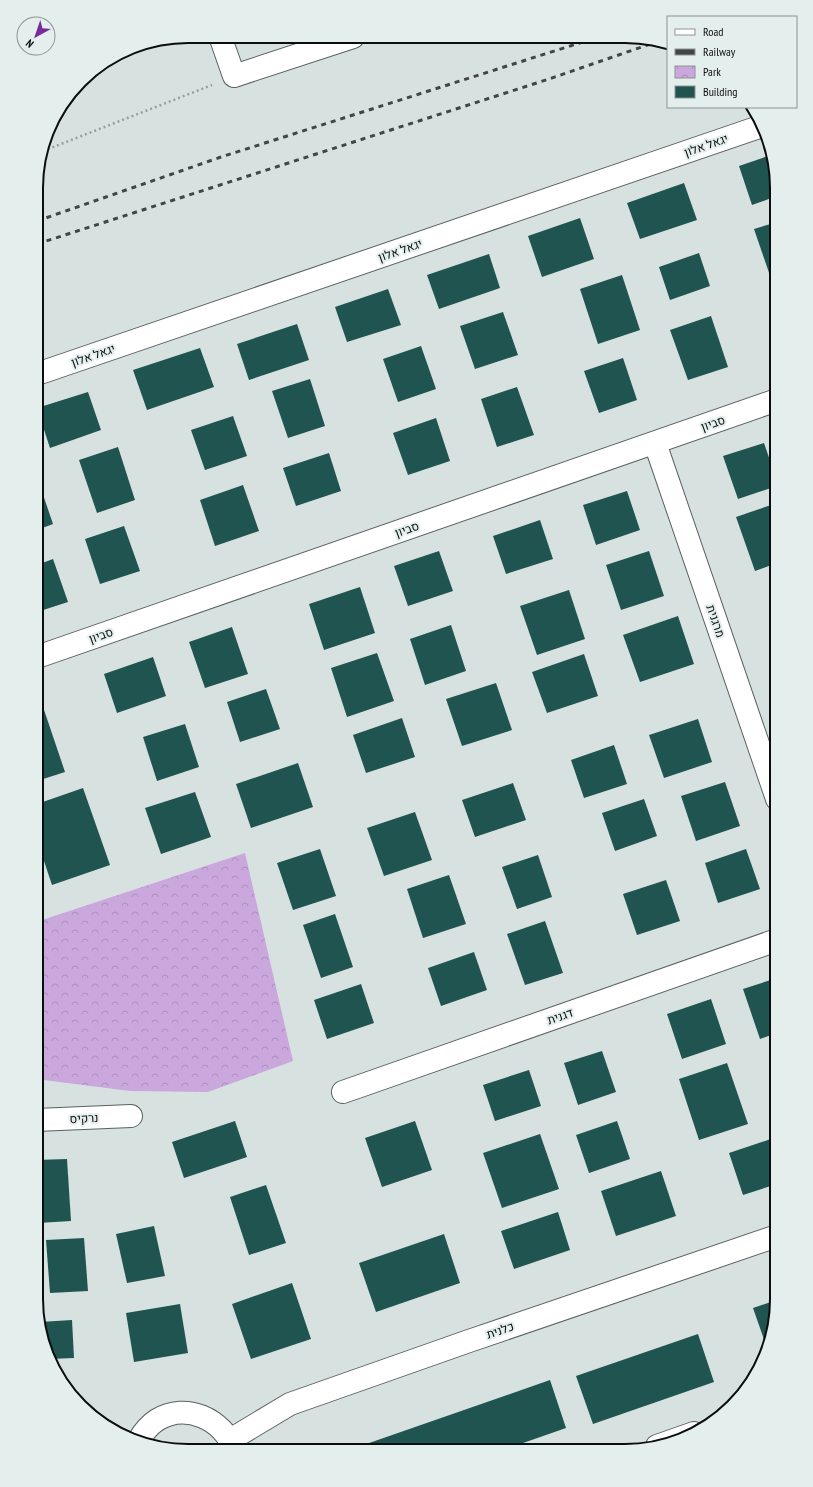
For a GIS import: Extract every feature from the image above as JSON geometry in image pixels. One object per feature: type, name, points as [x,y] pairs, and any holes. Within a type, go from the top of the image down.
[{"type":"street","points":[[222,43],[234,76],[335,43]]},
{"type":"street","name":"יגאל אלון","points":[[43,372],[757,128]]},
{"type":"street","name":"סביון","points":[[43,655],[770,402]]},
{"type":"street","name":"מרגנית","points":[[655,443],[770,779]]},
{"type":"street","name":"דגנית","points":[[342,1092],[770,942]]},
{"type":"street","name":"נרקיס","points":[[43,1120],[131,1116]]},
{"type":"street","name":"כלנית","points":[[233,1444],[290,1404],[476,1338],[770,1238]]},
{"type":"street","points":[[141,1436],[145,1430],[158,1420],[173,1414],[190,1413],[206,1418],[220,1427],[231,1444]]},
{"type":"path","points":[[49,149],[234,76]]},
{"type":"green space","points":[[245,853],[293,1061],[208,1092],[130,1091],[43,1080],[43,920]]},
{"type":"building","points":[[766,157],[770,179],[770,199],[752,205],[739,166]]},
{"type":"building","points":[[684,183],[697,220],[640,239],[627,203]]},
{"type":"building","points":[[580,218],[594,259],[542,277],[528,236]]},
{"type":"building","points":[[770,224],[770,276],[754,229]]},
{"type":"building","points":[[699,253],[710,286],[670,300],[659,267]]},
{"type":"building","points":[[489,254],[500,288],[439,309],[427,275]]},
{"type":"building","points":[[622,275],[640,330],[598,344],[580,289]]},
{"type":"building","points":[[388,289],[401,325],[347,342],[335,307]]},
{"type":"building","points":[[503,312],[518,355],[475,369],[460,326]]},
{"type":"building","points":[[711,316],[728,367],[688,380],[670,330]]},
{"type":"building","points":[[297,324],[309,360],[249,380],[237,344]]},
{"type":"building","points":[[421,346],[436,389],[398,402],[383,359]]},
{"type":"building","points":[[200,348],[214,387],[147,410],[133,370]]},
{"type":"building","points":[[623,358],[637,400],[599,413],[584,371]]},
{"type":"building","points":[[310,379],[325,426],[288,438],[272,391]]},
{"type":"building","points":[[517,387],[534,435],[497,447],[481,399]]},
{"type":"building","points":[[88,392],[101,430],[50,448],[43,426],[43,406]]},
{"type":"building","points":[[233,416],[247,456],[205,470],[191,430]]},
{"type":"building","points":[[436,418],[450,461],[408,475],[393,433]]},
{"type":"building","points":[[764,443],[770,461],[770,488],[738,499],[723,456]]},
{"type":"building","points":[[118,447],[135,500],[97,513],[79,460]]},
{"type":"building","points":[[329,453],[341,491],[296,506],[283,468]]},
{"type":"building","points":[[243,485],[259,531],[215,546],[200,500]]},
{"type":"building","points":[[627,491],[640,530],[596,545],[583,505]]},
{"type":"building","points":[[43,495],[53,524],[43,528]]},
{"type":"building","points":[[770,505],[770,566],[755,571],[736,517]]},
{"type":"building","points":[[540,520],[553,559],[506,574],[493,536]]},
{"type":"building","points":[[124,526],[140,571],[100,584],[85,539]]},
{"type":"building","points":[[439,551],[453,591],[408,606],[394,566]]},
{"type":"building","points":[[649,551],[664,596],[621,610],[606,565]]},
{"type":"building","points":[[53,559],[68,602],[43,610],[43,563]]},
{"type":"building","points":[[360,587],[375,633],[324,650],[309,604]]},
{"type":"building","points":[[569,590],[585,639],[537,655],[520,606]]},
{"type":"building","points":[[678,616],[694,664],[640,682],[623,635]]},
{"type":"building","points":[[451,625],[466,671],[425,685],[410,639]]},
{"type":"building","points":[[232,627],[248,674],[205,688],[189,642]]},
{"type":"building","points":[[377,653],[394,701],[347,717],[331,668]]},
{"type":"building","points":[[584,654],[598,696],[547,713],[532,672]]},
{"type":"building","points":[[153,657],[166,696],[117,713],[104,674]]},
{"type":"building","points":[[496,683],[512,730],[462,746],[446,699]]},
{"type":"building","points":[[266,689],[280,729],[240,742],[227,702]]},
{"type":"building","points":[[43,707],[65,772],[43,779]]},
{"type":"building","points":[[402,718],[415,757],[366,773],[353,735]]},
{"type":"building","points":[[698,719],[712,762],[664,778],[649,735]]},
{"type":"building","points":[[185,724],[199,767],[157,781],[143,737]]},
{"type":"building","points":[[614,745],[627,784],[584,798],[571,760]]},
{"type":"building","points":[[298,763],[313,807],[251,828],[236,784]]},
{"type":"building","points":[[725,782],[740,826],[696,841],[681,796]]},
{"type":"building","points":[[513,783],[526,820],[475,837],[462,800]]},
{"type":"building","points":[[83,788],[110,865],[52,885],[43,858],[43,802]]},
{"type":"building","points":[[195,792],[211,837],[161,854],[145,808]]},
{"type":"building","points":[[644,799],[657,836],[615,851],[602,813]]},
{"type":"building","points":[[415,812],[432,860],[384,876],[367,828]]},
{"type":"building","points":[[320,849],[336,896],[293,910],[277,863]]},
{"type":"building","points":[[746,849],[760,889],[718,903],[705,863]]},
{"type":"building","points":[[538,855],[552,897],[517,909],[502,867]]},
{"type":"building","points":[[449,875],[466,924],[423,938],[407,889]]},
{"type":"building","points":[[666,880],[680,921],[637,935],[623,894]]},
{"type":"building","points":[[335,914],[353,967],[321,978],[303,925]]},
{"type":"building","points":[[545,921],[563,973],[525,985],[507,934]]},
{"type":"building","points":[[474,952],[487,990],[441,1006],[428,968]]},
{"type":"building","points":[[770,980],[770,1035],[760,1039],[743,989]]},
{"type":"building","points":[[361,984],[374,1023],[327,1039],[314,1000]]},
{"type":"building","points":[[711,999],[726,1044],[682,1059],[667,1014]]},
{"type":"building","points":[[602,1051],[616,1092],[578,1105],[564,1063]]},
{"type":"building","points":[[727,1063],[748,1124],[699,1140],[679,1079]]},
{"type":"building","points":[[529,1070],[541,1106],[495,1121],[483,1085]]},
{"type":"building","points":[[235,1121],[247,1157],[184,1178],[172,1142]]},
{"type":"building","points":[[415,1121],[432,1170],[382,1187],[365,1138]]},
{"type":"building","points":[[617,1121],[630,1159],[589,1173],[576,1135]]},
{"type":"building","points":[[540,1134],[559,1189],[502,1208],[483,1153]]},
{"type":"building","points":[[770,1139],[770,1186],[743,1195],[729,1153]]},
{"type":"building","points":[[67,1159],[71,1221],[43,1223],[43,1160]]},
{"type":"building","points":[[661,1171],[676,1216],[616,1236],[601,1191]]},
{"type":"building","points":[[266,1185],[286,1243],[249,1255],[230,1197]]},
{"type":"building","points":[[558,1212],[570,1250],[514,1269],[501,1231]]},
{"type":"building","points":[[154,1226],[165,1276],[127,1283],[116,1234]]},
{"type":"building","points":[[444,1234],[460,1283],[376,1312],[359,1263]]},
{"type":"building","points":[[84,1238],[88,1291],[50,1293],[46,1240]]},
{"type":"building","points":[[292,1283],[311,1339],[251,1359],[232,1304]]},
{"type":"building","points":[[770,1302],[769,1318],[764,1339],[753,1308]]},
{"type":"building","points":[[180,1304],[188,1353],[134,1362],[126,1313]]},
{"type":"building","points":[[72,1320],[74,1358],[56,1359],[45,1322]]},
{"type":"building","points":[[698,1334],[714,1382],[593,1424],[576,1376]]},
{"type":"building","points":[[550,1380],[566,1428],[520,1444],[366,1444]]},
{"type":"railway","points":[[43,219],[221,157],[579,43]]},
{"type":"railway","points":[[43,242],[549,79],[648,45]]}]
